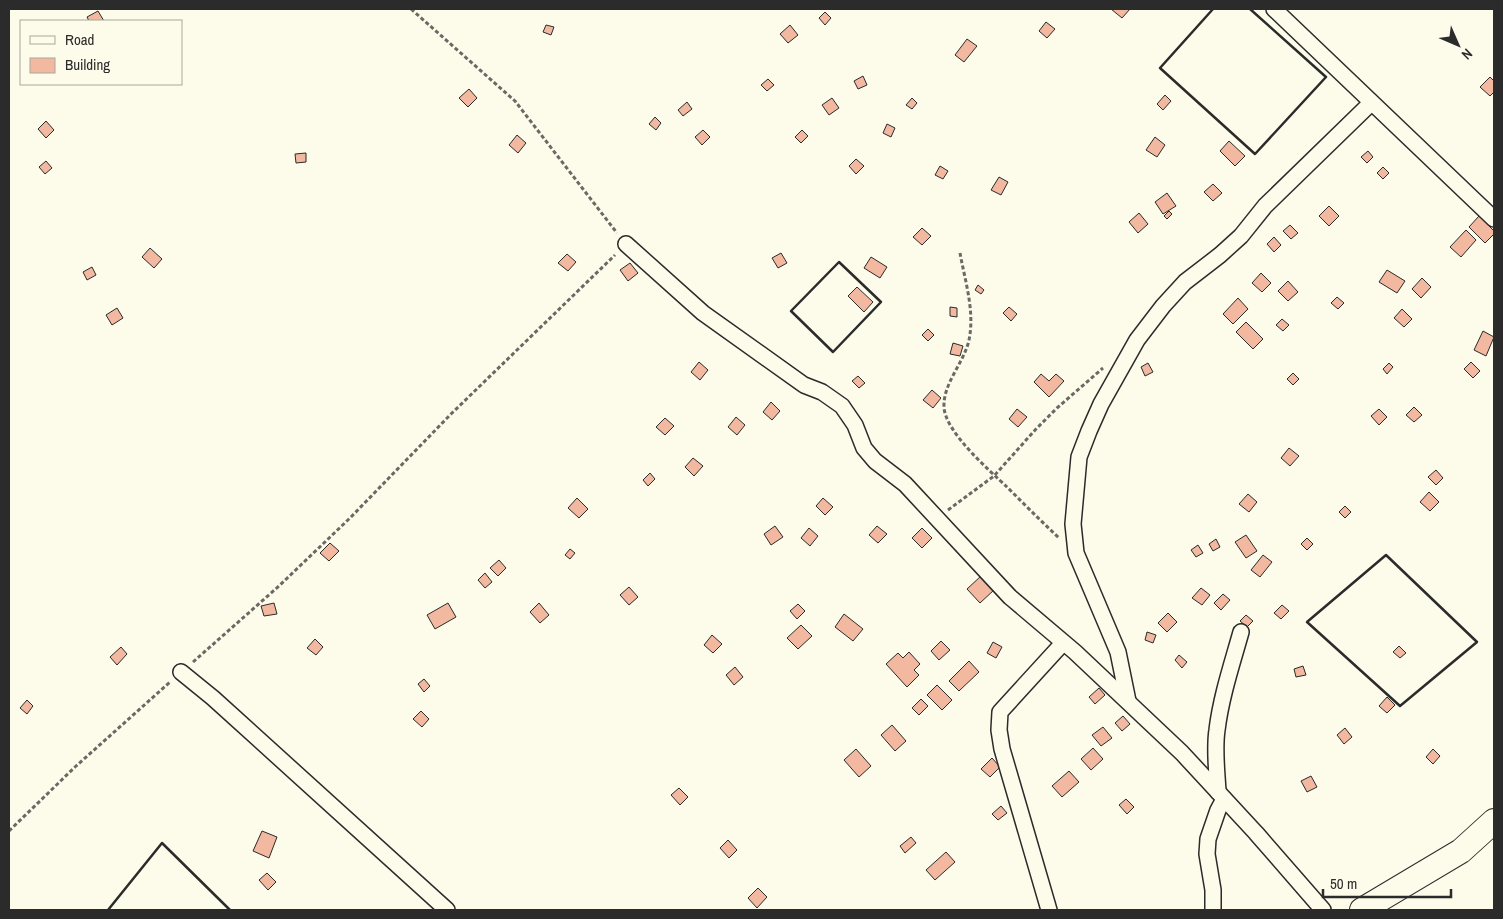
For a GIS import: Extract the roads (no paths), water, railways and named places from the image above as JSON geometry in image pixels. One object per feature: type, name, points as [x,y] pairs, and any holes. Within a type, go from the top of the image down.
[{"type":"main road","points":[[1362,910],[1461,851],[1494,821]]},
{"type":"street","points":[[1274,9],[1494,219]]},
{"type":"street","points":[[1128,701],[1118,652],[1076,553],[1073,524],[1079,457],[1101,404],[1137,340],[1164,306],[1186,282],[1220,256],[1241,236],[1265,206],[1371,103]]},
{"type":"street","points":[[626,244],[703,313],[804,384],[822,392],[842,406],[856,426],[864,448],[875,461],[904,484],[938,518],[1010,597],[1063,642],[1182,753],[1323,910]]},
{"type":"street","points":[[1213,910],[1213,890],[1207,854],[1208,839],[1221,795],[1217,730],[1221,704],[1241,632]]},
{"type":"street","points":[[1049,910],[1002,749],[999,730],[1000,712],[1063,642]]},
{"type":"street","points":[[181,672],[213,698],[447,910]]}]
